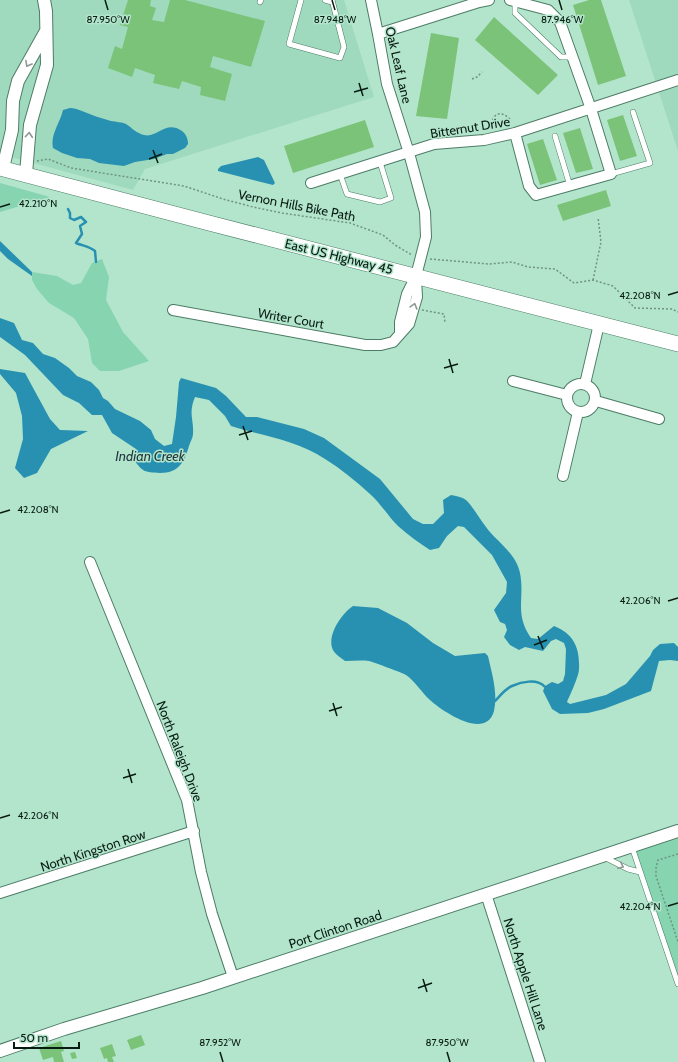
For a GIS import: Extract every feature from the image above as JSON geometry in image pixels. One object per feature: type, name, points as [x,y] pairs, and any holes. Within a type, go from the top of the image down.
[{"type":"main road","name":"East US Highway 45","points":[[1,168],[201,222],[678,344]]},
{"type":"street","points":[[26,174],[30,125],[47,65],[47,30],[44,0]]},
{"type":"street","name":"Oak Leaf Lane","points":[[371,0],[387,84],[409,153],[425,212],[426,237],[416,276]]},
{"type":"street","points":[[378,34],[489,0]]},
{"type":"street","points":[[512,1],[548,10],[560,22],[591,109],[611,174],[536,196],[529,186],[515,133]]},
{"type":"street","points":[[1,168],[12,130],[13,101],[18,81],[47,30]]},
{"type":"street","name":"Bitternut Drive","points":[[311,184],[434,144],[484,140],[515,133],[678,80]]},
{"type":"street","name":"Writer Court","points":[[173,310],[365,344],[381,345],[393,342],[400,332],[400,322],[407,294],[416,276]]},
{"type":"street","points":[[585,384],[599,324]]},
{"type":"street","points":[[513,381],[567,395]]},
{"type":"street","points":[[585,384],[592,388],[595,392],[596,401],[590,410],[586,412],[578,412],[568,405],[567,395],[572,387],[585,384]]},
{"type":"street","points":[[596,401],[659,419]]},
{"type":"street","points":[[562,476],[578,412]]},
{"type":"street","name":"North Raleigh Drive","points":[[90,562],[187,800],[201,872],[212,914],[233,977]]},
{"type":"street","name":"North Kingston Row","points":[[0,893],[194,831]]},
{"type":"street","name":"Port Clinton Road","points":[[0,1051],[62,1030],[233,977],[678,831]]},
{"type":"street","name":"North Apple Hill Lane","points":[[486,894],[540,1062]]},
{"type":"lane","points":[[301,0],[289,44],[340,58],[344,47],[332,1],[325,0]]},
{"type":"lane","points":[[512,1],[515,13],[562,58],[573,57]]},
{"type":"lane","points":[[611,174],[650,163],[633,112]]},
{"type":"lane","points":[[554,136],[570,186]]},
{"type":"lane","points":[[340,174],[346,194],[380,202],[391,198],[380,162]]},
{"type":"lane","points":[[632,846],[678,984]]},
{"type":"lane","points":[[602,856],[621,866],[640,872]]},
{"type":"path","points":[[472,79],[477,77],[482,72]]},
{"type":"path","points":[[492,124],[492,119],[495,114],[506,114],[510,119]]},
{"type":"path","name":"Vernon Hills Bike Path","points":[[37,161],[48,159],[72,168],[184,186],[253,207],[282,213],[350,223],[383,235],[409,254],[420,258],[489,264],[512,262],[528,267],[555,269],[574,282],[593,280],[613,286],[635,308],[672,309],[678,312]]},
{"type":"path","points":[[593,280],[601,242],[598,217]]},
{"type":"path","points":[[416,308],[444,314],[445,324]]},
{"type":"path","points":[[678,854],[658,860],[656,868],[656,876],[678,942]]},
{"type":"shaded area","points":[[0,0],[344,0],[374,97],[145,169],[133,190],[0,154]]},
{"type":"shaded area","points":[[629,0],[678,0],[678,151]]},
{"type":"shaded area","points":[[0,183],[50,197],[0,212]]},
{"type":"shaded area","points":[[102,259],[109,277],[106,300],[123,332],[149,361],[119,371],[100,371],[92,363],[88,339],[74,318],[49,303],[37,289],[32,280],[32,272],[57,276],[73,285],[81,283],[92,263]]},
{"type":"shaded area","points":[[678,834],[678,984],[632,846]]},
{"type":"water","points":[[70,108],[111,121],[124,123],[135,131],[147,135],[152,135],[170,127],[176,128],[185,134],[188,144],[185,148],[173,154],[167,154],[154,159],[135,162],[124,166],[99,163],[90,159],[77,158],[53,148],[52,143],[63,110]]},
{"type":"water","points":[[258,157],[264,160],[275,183],[273,185],[218,171],[221,166]]},
{"type":"water","points":[[0,241],[32,272],[32,276],[8,259],[0,251]]},
{"type":"water","name":"Indian Creek","points":[[0,318],[14,323],[22,340],[33,343],[43,354],[55,358],[77,376],[91,382],[99,390],[103,398],[115,409],[140,421],[151,430],[155,439],[164,446],[172,444],[179,382],[181,378],[216,388],[246,417],[257,417],[304,429],[324,438],[380,479],[413,519],[423,524],[433,524],[444,513],[443,500],[451,495],[461,497],[466,500],[472,506],[483,524],[515,559],[520,573],[521,582],[521,613],[526,629],[531,638],[538,639],[554,626],[566,633],[577,648],[579,672],[567,702],[570,704],[606,695],[626,684],[650,656],[653,650],[660,644],[674,643],[678,647],[678,661],[659,661],[651,691],[604,709],[588,713],[560,714],[552,709],[543,691],[545,686],[552,682],[558,684],[563,681],[565,674],[566,649],[564,643],[556,639],[551,641],[543,651],[525,647],[519,650],[510,645],[504,637],[507,630],[505,624],[500,622],[494,610],[506,593],[507,582],[492,555],[464,527],[458,526],[447,536],[439,548],[430,550],[398,526],[370,494],[331,463],[303,447],[231,426],[225,416],[209,400],[195,397],[192,408],[193,436],[183,462],[172,471],[155,473],[144,471],[134,460],[136,449],[112,433],[102,415],[92,415],[79,403],[63,395],[25,355],[0,337]]},
{"type":"water","points":[[0,369],[25,373],[50,419],[60,430],[88,431],[51,449],[37,473],[24,478],[15,468],[23,439],[22,416],[16,393],[0,374]]},
{"type":"water","points":[[353,606],[378,608],[407,623],[433,643],[455,656],[485,653],[488,656],[495,690],[494,711],[489,720],[482,723],[473,724],[464,721],[444,711],[436,705],[406,675],[369,661],[345,661],[338,656],[333,650],[331,644],[333,632],[340,619]]},
{"type":"building","points":[[128,0],[151,0],[150,6],[156,8],[152,20],[164,22],[170,0],[185,0],[265,21],[251,67],[213,56],[210,67],[232,74],[225,101],[200,95],[201,87],[182,81],[179,89],[153,83],[155,75],[135,68],[132,77],[108,68],[115,46],[122,49],[128,27],[120,25]]},
{"type":"building","points":[[589,0],[601,0],[626,76],[598,85],[573,5]]},
{"type":"building","points":[[494,17],[558,75],[538,95],[475,40]]},
{"type":"building","points":[[431,33],[459,38],[447,119],[416,116]]},
{"type":"building","points":[[623,115],[637,156],[620,161],[607,120]]},
{"type":"building","points":[[365,120],[374,147],[293,173],[284,146]]},
{"type":"building","points":[[580,128],[593,169],[576,173],[563,133]]},
{"type":"building","points":[[543,139],[557,180],[540,185],[527,144]]},
{"type":"building","points":[[606,190],[611,206],[563,221],[557,205]]},
{"type":"building","points":[[141,1035],[145,1045],[131,1050],[127,1040]]},
{"type":"building","points":[[61,1041],[64,1051],[61,1052],[64,1062],[54,1062],[53,1057],[43,1060],[39,1048]]},
{"type":"building","points":[[112,1044],[116,1056],[112,1057],[114,1062],[108,1062],[107,1058],[104,1059],[100,1048]]},
{"type":"building","points":[[75,1052],[77,1058],[72,1059],[70,1053]]},
{"type":"waterway","points":[[68,209],[70,218],[74,220],[81,217],[86,222],[80,226],[82,234],[76,243],[93,249],[95,251],[96,262]]},
{"type":"waterway","points":[[495,701],[507,689],[520,683],[538,682],[545,687]]}]
